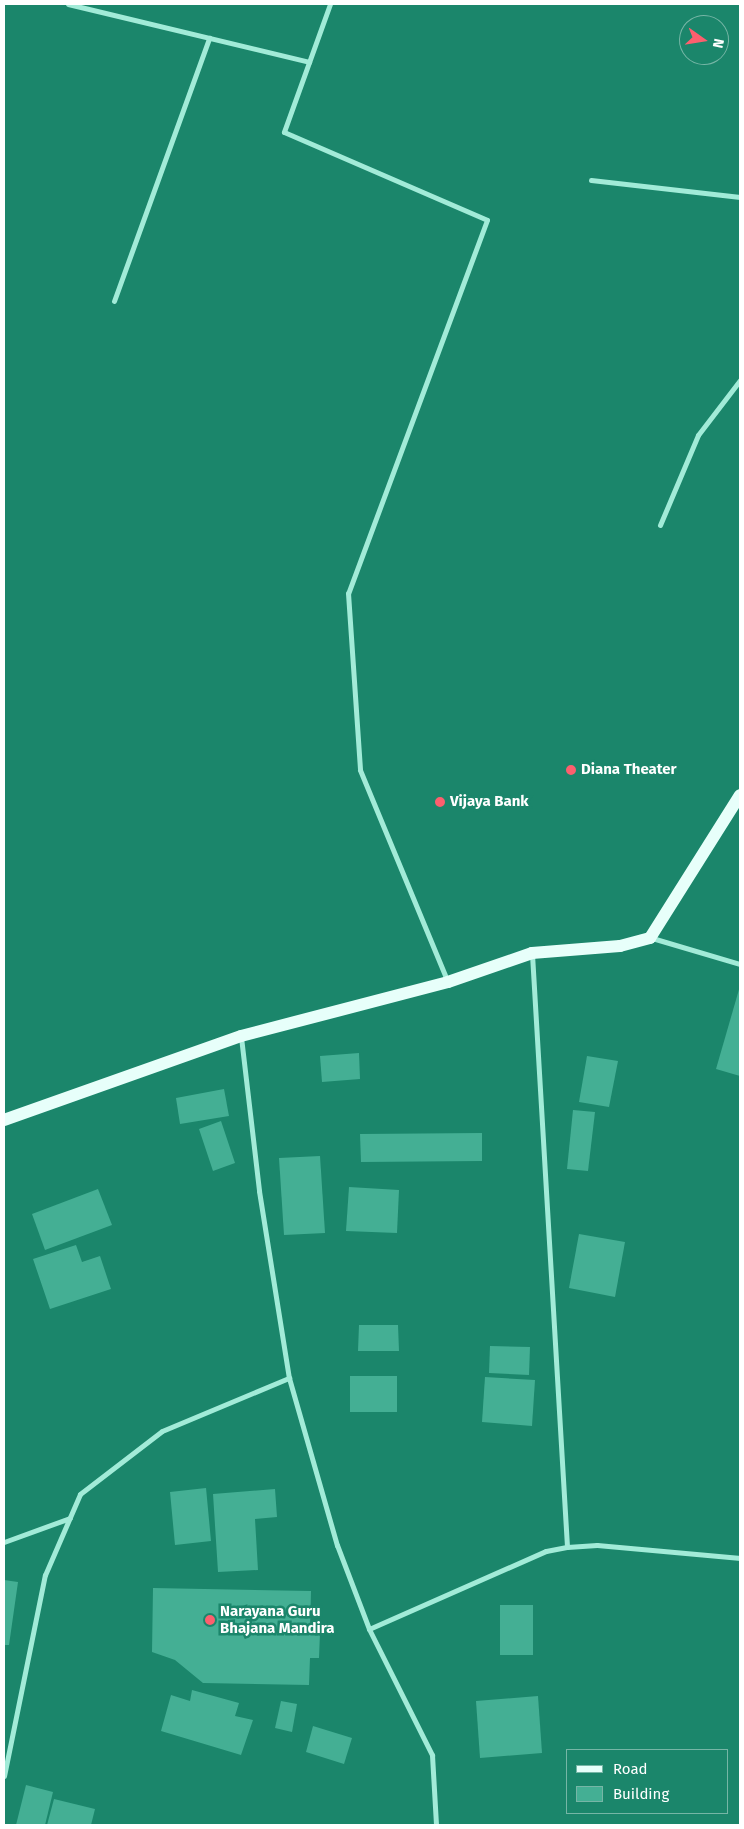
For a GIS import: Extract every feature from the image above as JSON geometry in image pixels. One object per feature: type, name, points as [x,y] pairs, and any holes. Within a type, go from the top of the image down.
[{"type":"main road","points":[[4,1120],[241,1036],[448,982],[532,953],[620,946],[650,938],[740,795]]},
{"type":"street","points":[[68,4],[309,62]]},
{"type":"street","points":[[330,4],[284,132],[487,220],[348,592],[360,770],[448,982]]},
{"type":"street","points":[[114,301],[209,38]]},
{"type":"street","points":[[591,180],[740,197]]},
{"type":"street","points":[[660,525],[698,435],[740,380]]},
{"type":"street","points":[[650,938],[740,964]]},
{"type":"street","points":[[532,953],[567,1547]]},
{"type":"street","points":[[241,1036],[259,1191],[289,1378],[337,1545],[369,1629],[432,1755],[436,1825]]},
{"type":"street","points":[[4,1776],[45,1575],[80,1494],[162,1431],[289,1378]]},
{"type":"street","points":[[4,1542],[70,1518]]},
{"type":"street","points":[[369,1629],[546,1551],[567,1547],[740,1558]]},
{"type":"building","points":[[740,986],[740,1076],[716,1069]]},
{"type":"building","points":[[359,1053],[360,1079],[322,1082],[320,1056]]},
{"type":"building","points":[[587,1056],[618,1061],[609,1107],[579,1102]]},
{"type":"building","points":[[224,1089],[229,1116],[180,1124],[176,1098]]},
{"type":"building","points":[[573,1110],[595,1112],[588,1171],[567,1169]]},
{"type":"building","points":[[221,1121],[235,1163],[213,1171],[199,1129]]},
{"type":"building","points":[[482,1133],[482,1161],[361,1162],[360,1134]]},
{"type":"building","points":[[320,1156],[325,1233],[284,1235],[279,1158]]},
{"type":"building","points":[[349,1187],[399,1190],[397,1233],[346,1231]]},
{"type":"building","points":[[98,1189],[112,1225],[45,1250],[32,1214]]},
{"type":"building","points":[[579,1234],[625,1242],[615,1297],[569,1288]]},
{"type":"building","points":[[76,1245],[82,1262],[100,1256],[111,1289],[50,1309],[33,1259]]},
{"type":"building","points":[[359,1325],[398,1325],[399,1351],[358,1351]]},
{"type":"building","points":[[490,1346],[530,1347],[529,1375],[489,1373]]},
{"type":"building","points":[[350,1376],[397,1376],[397,1412],[350,1412]]},
{"type":"building","points":[[485,1377],[535,1380],[532,1426],[482,1422]]},
{"type":"building","points":[[206,1488],[211,1541],[175,1545],[170,1492]]},
{"type":"building","points":[[275,1489],[277,1517],[255,1519],[258,1570],[218,1572],[213,1494]]},
{"type":"building","points":[[4,1580],[18,1582],[9,1645],[4,1645]]},
{"type":"building","points":[[153,1588],[311,1591],[310,1633],[320,1633],[319,1658],[310,1658],[309,1685],[203,1683],[175,1660],[152,1652]]},
{"type":"building","points":[[500,1605],[533,1605],[533,1655],[500,1655]]},
{"type":"building","points":[[192,1690],[239,1703],[235,1716],[253,1720],[241,1755],[161,1731],[171,1695],[190,1701]]},
{"type":"building","points":[[538,1696],[542,1753],[480,1758],[476,1701]]},
{"type":"building","points":[[281,1701],[297,1704],[292,1732],[275,1728]]},
{"type":"building","points":[[313,1726],[352,1738],[344,1764],[306,1752]]},
{"type":"building","points":[[26,1785],[53,1792],[45,1825],[16,1825]]},
{"type":"building","points":[[54,1799],[95,1809],[91,1825],[47,1825]]},
{"type":"place","name":"Diana Theater","points":[[571,770]]},
{"type":"place","name":"Vijaya Bank","points":[[440,802]]},
{"type":"place","name":"Narayana Guru Bhajana Mandira","points":[[210,1620]]}]
